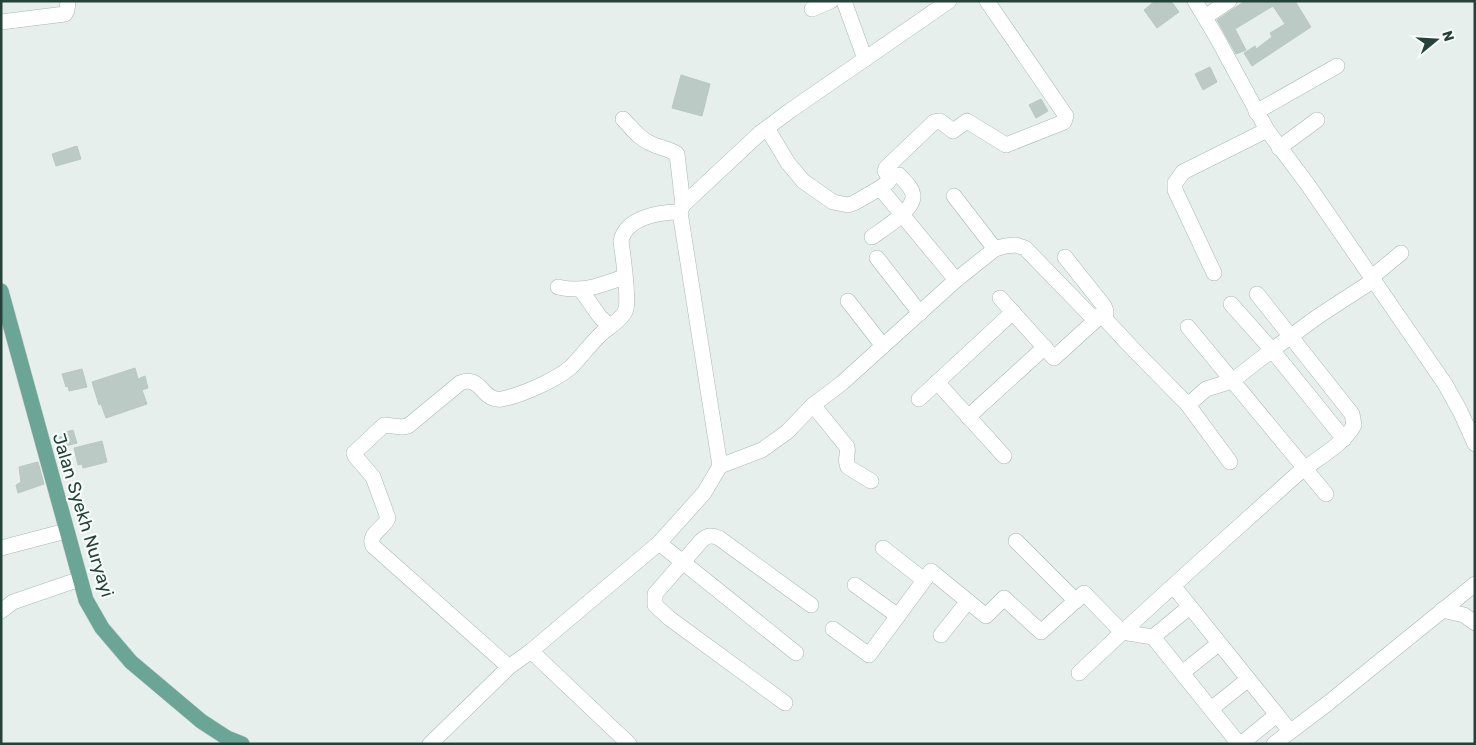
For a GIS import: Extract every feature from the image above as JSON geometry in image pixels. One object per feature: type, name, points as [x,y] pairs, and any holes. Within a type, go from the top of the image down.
[{"type":"main road","name":"Jalan Syekh Nuryayi","points":[[1,291],[86,600],[102,628],[131,662],[201,721],[227,738],[242,744]]},
{"type":"street","points":[[1,22],[65,14],[68,1]]},
{"type":"street","points":[[812,9],[831,1]]},
{"type":"street","points":[[844,1],[865,59]]},
{"type":"street","points":[[509,666],[373,546],[371,542],[372,536],[387,522],[388,518],[373,477],[354,453],[384,425],[408,426],[460,383],[467,380],[474,381],[489,396],[501,399],[532,388],[569,368],[624,314],[626,308],[621,241],[623,233],[627,228],[653,215],[682,208],[767,128],[949,1]]},
{"type":"street","points":[[767,128],[788,163],[802,181],[833,202],[848,205],[880,188],[890,180],[885,171],[886,168],[934,122],[940,121],[953,131],[967,121],[1006,145],[1062,124],[1066,120],[1066,116],[987,1]]},
{"type":"street","points":[[1195,1],[1267,130],[1308,185],[1445,384],[1475,444]]},
{"type":"street","points":[[1205,16],[1229,1]]},
{"type":"street","points":[[1256,112],[1337,66]]},
{"type":"street","points":[[623,119],[644,140],[651,144],[669,148],[677,154],[682,208],[720,466]]},
{"type":"street","points":[[1279,148],[1317,120]]},
{"type":"street","points":[[1214,273],[1175,190],[1174,183],[1183,172],[1267,130]]},
{"type":"street","points":[[872,236],[894,222],[911,205],[913,194],[909,186],[899,175]]},
{"type":"street","points":[[880,188],[956,280]]},
{"type":"street","points":[[954,196],[995,249]]},
{"type":"street","points":[[430,744],[509,666],[531,651],[659,543],[704,493],[720,466],[762,450],[790,428],[956,280],[995,249],[1016,245],[1024,248],[1090,315],[1101,319],[1188,405],[1230,462]]},
{"type":"street","points":[[1188,405],[1206,389],[1232,381],[1320,315],[1373,279],[1401,253]]},
{"type":"street","points":[[1000,298],[1054,358],[1101,319],[1106,312],[1104,306],[1065,257]]},
{"type":"street","points":[[877,258],[920,313]]},
{"type":"street","points":[[558,287],[581,290],[624,277]]},
{"type":"street","points":[[581,290],[600,317],[610,326]]},
{"type":"street","points":[[1080,673],[1122,632],[1304,468],[1344,438],[1354,425],[1348,409],[1257,294]]},
{"type":"street","points":[[848,301],[883,346]]},
{"type":"street","points":[[1231,304],[1272,350],[1344,438]]},
{"type":"street","points":[[919,399],[1013,312]]},
{"type":"street","points":[[1188,327],[1326,494]]},
{"type":"street","points":[[968,417],[1045,347]]},
{"type":"street","points":[[937,382],[1004,456]]},
{"type":"street","points":[[813,406],[847,446],[846,459],[848,466],[871,481]]},
{"type":"street","points":[[1,548],[66,531]]},
{"type":"street","points":[[785,703],[669,618],[655,605],[656,594],[702,540],[713,536],[719,538],[811,605]]},
{"type":"street","points":[[1016,541],[1076,601]]},
{"type":"street","points":[[659,543],[796,653]]},
{"type":"street","points":[[884,548],[924,580]]},
{"type":"street","points":[[834,628],[869,655],[931,571],[986,616],[1004,598],[1040,632],[1084,593],[1122,632],[1153,638],[1240,744],[1274,717]]},
{"type":"street","points":[[1,611],[13,602],[80,579]]},
{"type":"street","points":[[1274,744],[1343,692],[1475,584]]},
{"type":"street","points":[[855,585],[898,616]]},
{"type":"street","points":[[1179,593],[1290,732]]},
{"type":"street","points":[[941,635],[968,601]]},
{"type":"street","points":[[1153,638],[1187,609]]},
{"type":"street","points":[[1442,610],[1464,615],[1475,623]]},
{"type":"street","points":[[1182,673],[1217,645]]},
{"type":"street","points":[[531,651],[629,744]]},
{"type":"street","points":[[1211,709],[1246,681]]},
{"type":"building","points":[[1155,1],[1171,1],[1179,12],[1157,28],[1144,10]]},
{"type":"building","points":[[1245,1],[1295,1],[1311,27],[1252,66],[1244,53],[1255,46],[1256,49],[1272,37],[1270,33],[1285,24],[1273,6],[1235,29],[1246,50],[1236,54],[1217,20]]},
{"type":"building","points":[[1210,67],[1217,82],[1203,90],[1195,74]]},
{"type":"building","points":[[681,75],[710,84],[702,116],[672,108]]},
{"type":"building","points":[[1041,99],[1048,111],[1036,118],[1029,105]]},
{"type":"building","points":[[77,146],[81,159],[56,166],[52,154]]},
{"type":"building","points":[[135,368],[138,379],[145,376],[148,388],[142,390],[147,404],[106,418],[101,404],[99,405],[92,382]]},
{"type":"building","points":[[82,369],[87,387],[69,391],[62,374]]},
{"type":"building","points":[[73,430],[77,443],[62,447],[59,437],[63,436],[62,433]]},
{"type":"building","points":[[102,441],[107,462],[83,468],[82,464],[78,465],[74,448]]},
{"type":"building","points":[[38,462],[44,484],[18,493],[16,485],[21,482],[19,467]]}]
